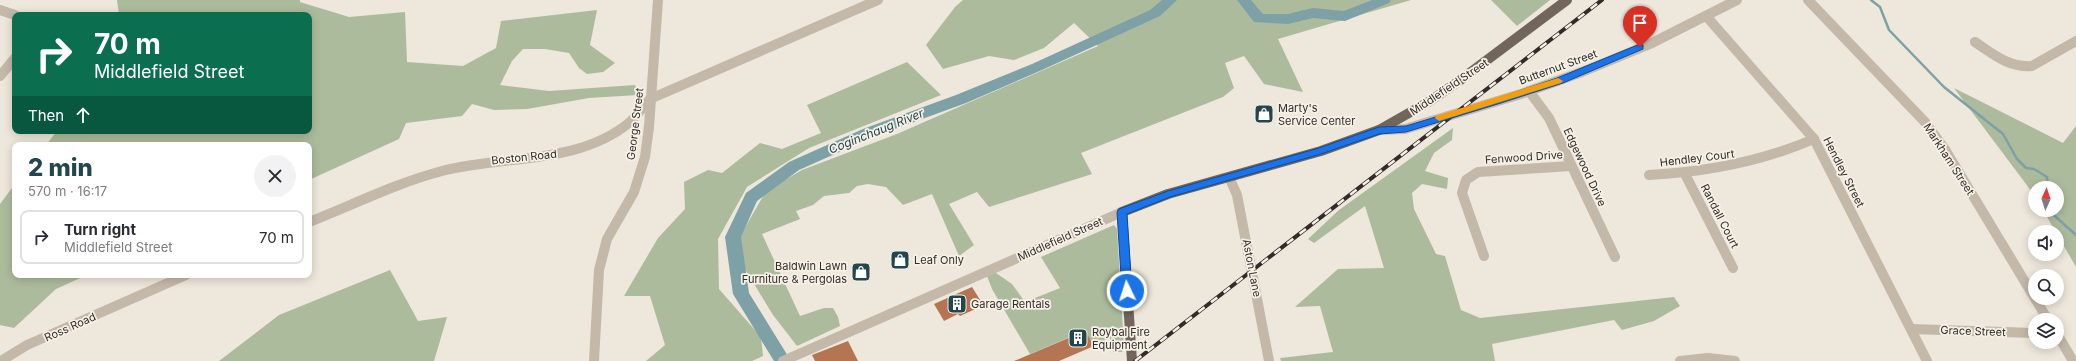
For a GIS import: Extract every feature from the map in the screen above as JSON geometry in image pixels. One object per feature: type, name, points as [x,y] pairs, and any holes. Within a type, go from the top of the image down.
[{"type":"main road","name":"Middlefield Street","points":[[1122,212],[1168,194],[1334,147],[1379,130],[1405,116],[1447,89],[1567,0]]},
{"type":"main road","points":[[1122,212],[1132,361]]},
{"type":"street","name":"George Street","points":[[594,361],[599,270],[607,239],[634,192],[645,157],[658,0]]},
{"type":"street","points":[[650,99],[878,0]]},
{"type":"street","name":"Butternut Street","points":[[1379,130],[1406,129],[1528,91],[1593,68],[1706,17],[1737,0]]},
{"type":"street","name":"Markham Street","points":[[1808,0],[1925,122],[1946,151],[2044,313]]},
{"type":"street","points":[[0,10],[12,14]]},
{"type":"street","name":"Hendley Street","points":[[1706,17],[1814,139],[1927,361]]},
{"type":"street","points":[[1976,42],[2010,64],[2027,67],[2032,66],[2076,41]]},
{"type":"street","points":[[0,76],[12,62]]},
{"type":"street","name":"Edgewood Drive","points":[[1528,91],[1541,105],[1549,118],[1615,257]]},
{"type":"street","name":"Boston Road","points":[[312,221],[441,171],[483,162],[551,156],[587,146],[615,131],[640,114],[650,99]]},
{"type":"street","name":"Hendley Court","points":[[1649,175],[1685,174],[1749,163],[1814,139]]},
{"type":"street","name":"Fenwood Drive","points":[[1484,256],[1462,193],[1462,185],[1469,176],[1478,172],[1571,166]]},
{"type":"street","name":"Randall Court","points":[[1685,174],[1733,268]]},
{"type":"street","name":"Aston Lane","points":[[1229,177],[1238,195],[1269,361]]},
{"type":"street","name":"Middlefield Street","points":[[783,361],[1122,212]]},
{"type":"street","name":"Ross Road","points":[[1,361],[27,346],[179,278]]},
{"type":"street","name":"Grace Street","points":[[1911,329],[2028,333]]},
{"type":"street","points":[[2064,346],[2073,361]]},
{"type":"street","points":[[1680,361],[1704,358],[1725,358],[1735,361]]},
{"type":"green space","points":[[117,0],[300,0],[300,2],[349,17],[405,12],[407,62],[463,66],[496,48],[501,21],[597,10],[590,45],[615,63],[603,72],[587,74],[579,68],[569,53],[545,49],[523,49],[512,61],[500,85],[549,91],[635,85],[638,95],[589,98],[527,109],[494,110],[472,104],[462,116],[406,123],[399,139],[312,179],[312,142],[48,142],[55,134],[312,134],[312,12],[119,12]]},
{"type":"green space","points":[[963,0],[1411,0],[1278,39],[1303,92],[1264,84],[1244,56],[1225,63],[1234,88],[1223,97],[1081,153],[1092,174],[989,207],[977,192],[949,204],[974,245],[959,256],[932,194],[903,205],[886,187],[868,184],[857,186],[849,193],[824,196],[813,205],[796,211],[800,219],[762,234],[800,316],[824,308],[833,308],[838,317],[840,326],[797,346],[773,315],[743,266],[739,238],[766,191],[802,170],[897,134],[1098,46],[1074,23],[1044,48],[1014,60],[989,56],[943,69],[926,45],[955,7]]},
{"type":"green space","points":[[1491,0],[1550,0],[1517,26]]},
{"type":"green space","points":[[907,62],[941,95],[809,148],[747,187],[718,239],[719,289],[761,337],[763,356],[752,361],[646,361],[665,345],[650,296],[624,296],[658,238],[685,209],[684,182],[708,170],[722,173],[760,143],[782,149],[821,133],[807,105]]},
{"type":"green space","points":[[1954,88],[2063,143],[2076,126],[2076,267],[2064,246],[2064,225],[2052,225],[2047,217],[2064,217],[2064,181],[2028,181],[2028,187]]},
{"type":"green space","points":[[1453,128],[1452,140],[1434,153],[1425,171],[1448,178],[1447,189],[1422,184],[1412,193],[1414,209],[1436,254],[1445,256],[1461,310],[1480,318],[1674,297],[1680,306],[1654,321],[1622,330],[1614,320],[1492,344],[1495,361],[1281,361],[1280,358],[1333,352],[1320,306],[1295,307],[1338,269],[1384,268],[1365,206],[1314,243],[1308,239],[1339,210]]},
{"type":"green space","points":[[12,188],[12,278],[80,278],[56,289],[14,328],[0,325],[0,204]]},
{"type":"green space","points":[[1114,225],[1117,229],[1124,347],[1122,352],[1113,352],[1110,338],[1094,346],[1084,331],[1030,354],[992,289],[987,276],[993,271],[1012,284],[1025,302],[1060,288],[1041,257]]},
{"type":"green space","points":[[390,270],[418,321],[447,317],[434,361],[219,361],[279,315]]},
{"type":"building","name":"Garage Rentals","points":[[972,287],[982,303],[979,305],[980,307],[960,316],[958,314],[944,321],[934,304]]},
{"type":"building","name":"Roybal Fire Equipment","points":[[1085,331],[1094,346],[1059,361],[1014,361]]},
{"type":"building","points":[[848,341],[858,361],[815,361],[812,355]]},
{"type":"waterway","name":"Coginchaug River","points":[[783,361],[741,294],[733,237],[751,197],[794,166],[868,133],[961,99],[1037,67],[1155,13],[1170,0]]},
{"type":"waterway","name":"Coginchaug River","points":[[1244,0],[1259,19],[1288,19],[1313,13],[1345,16],[1384,0]]},
{"type":"waterway","points":[[1871,0],[1880,7],[1889,30],[1944,87],[2003,134],[2017,159],[2026,168],[2034,169],[2047,177],[2047,181]]},
{"type":"waterway","points":[[2056,217],[2076,235]]},
{"type":"railway","points":[[1135,361],[1602,0]]},
{"type":"slow traffic","points":[[1439,118],[1498,101],[1558,81]]},
{"type":"place","name":"Marty's Service Center","points":[[1264,114]]},
{"type":"place","name":"Leaf Only","points":[[900,260]]},
{"type":"place","name":"Baldwin Lawn Furniture & Pergolas","points":[[861,272]]},
{"type":"place","name":"Garage Rentals","points":[[957,304]]},
{"type":"place","name":"Roybal Fire Equipment","points":[[1078,338]]},
{"type":"route","points":[[1127,291],[1122,212],[1168,194],[1321,151],[1379,130],[1406,129],[1498,101],[1593,68],[1640,47]]}]
